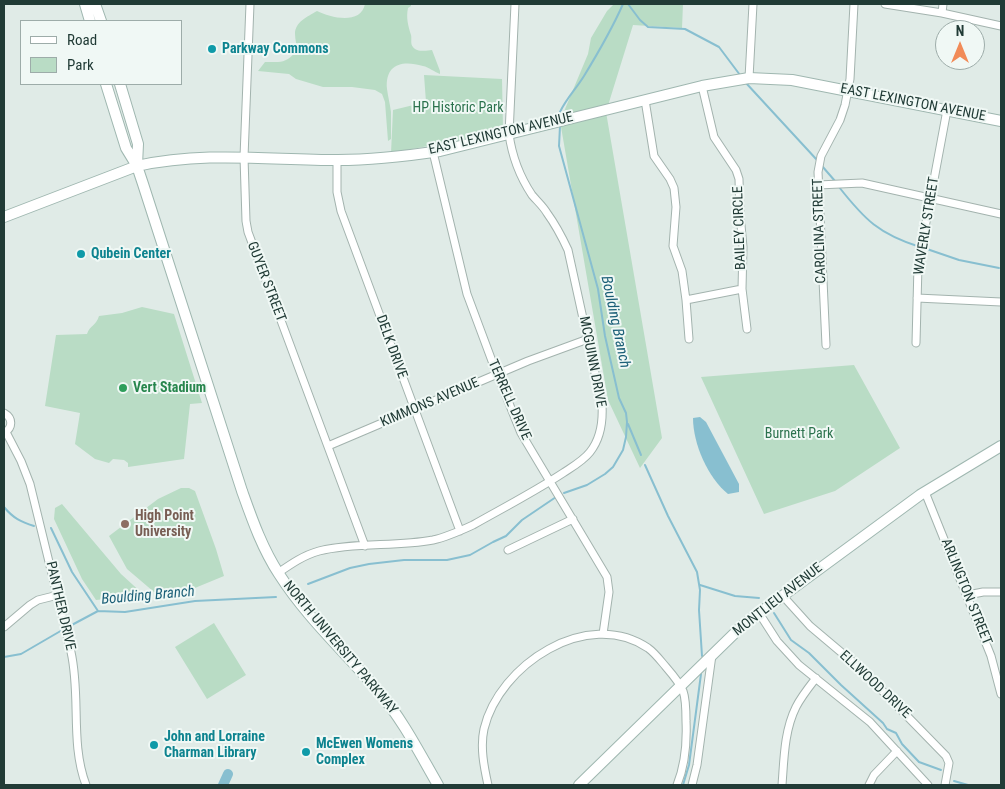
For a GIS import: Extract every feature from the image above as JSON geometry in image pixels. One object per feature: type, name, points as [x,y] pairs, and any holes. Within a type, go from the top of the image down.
[{"type":"main road","points":[[85,4],[90,20]]},
{"type":"main road","points":[[95,4],[101,20]]},
{"type":"main road","name":"EAST LEXINGTON AVENUE","points":[[4,217],[137,166],[183,158],[244,157],[337,160],[405,156],[432,152],[510,134],[702,86],[749,78],[777,78],[849,90],[1001,121]]},
{"type":"main road","name":"NORTH UNIVERSITY PARKWAY","points":[[106,85],[126,148],[137,166],[258,536],[278,573],[313,619],[380,693],[398,718],[438,785]]},
{"type":"main road","name":"NORTH UNIVERSITY PARKWAY","points":[[120,85],[138,144],[137,166]]},
{"type":"main road","name":"MONTLIEU AVENUE","points":[[579,785],[682,686],[712,654],[759,612],[925,492],[1001,446]]},
{"type":"street","name":"GUYER STREET","points":[[250,4],[244,157],[248,232],[365,546]]},
{"type":"street","name":"MCGUINN DRIVE","points":[[278,573],[294,562],[319,551],[428,541],[460,531],[550,481],[584,459],[595,444],[601,430],[602,405],[568,250],[557,227],[533,195],[521,175],[511,152],[515,4]]},
{"type":"street","points":[[749,78],[753,4]]},
{"type":"street","name":"CAROLINA STREET","points":[[826,345],[818,172],[821,156],[846,105],[849,90],[854,4]]},
{"type":"street","points":[[885,4],[942,13],[1001,26]]},
{"type":"street","points":[[942,13],[943,4]]},
{"type":"street","name":"BAILEY CIRCLE","points":[[702,86],[714,136],[736,170],[739,178],[743,247],[742,289],[747,329]]},
{"type":"street","points":[[645,100],[654,156],[674,188],[676,207],[673,246],[682,272],[689,339]]},
{"type":"street","name":"WAVERLY STREET","points":[[916,343],[918,265],[947,110]]},
{"type":"street","name":"TERRELL DRIVE","points":[[432,152],[467,294],[497,375],[521,433],[607,577],[609,592],[603,634]]},
{"type":"street","name":"DELK DRIVE","points":[[337,160],[337,192],[341,211],[460,531]]},
{"type":"street","points":[[818,185],[862,183],[1001,214]]},
{"type":"street","name":"BAILEY CIRCLE","points":[[686,300],[742,289]]},
{"type":"street","points":[[917,298],[1001,302]]},
{"type":"street","name":"KIMMONS AVENUE","points":[[328,446],[588,338]]},
{"type":"street","points":[[4,413],[9,417],[11,423],[9,430],[5,433]]},
{"type":"street","name":"PANTHER DRIVE","points":[[5,433],[21,461],[30,484],[58,595],[75,672],[78,750],[86,785]]},
{"type":"street","name":"ARLINGTON STREET","points":[[925,492],[998,670],[1001,694]]},
{"type":"street","points":[[508,550],[573,519]]},
{"type":"street","points":[[968,596],[983,592],[1001,592]]},
{"type":"street","points":[[4,627],[38,600],[58,595]]},
{"type":"street","name":"ELLWOOD DRIVE","points":[[782,595],[810,626],[861,669],[946,756],[949,763],[946,785]]},
{"type":"street","points":[[759,612],[777,641],[799,665],[870,722],[928,785]]},
{"type":"street","points":[[488,785],[482,753],[483,737],[489,713],[504,687],[514,675],[543,652],[573,639],[603,634],[626,637],[648,648],[682,686],[686,696],[687,729],[683,764],[677,785]]},
{"type":"street","points":[[692,785],[697,765],[712,654]]},
{"type":"street","points":[[782,785],[790,721],[796,706],[816,678]]},
{"type":"street","points":[[870,785],[874,775],[897,752]]},
{"type":"green space","points":[[365,4],[411,4],[408,8],[407,18],[412,46],[414,49],[424,51],[432,50],[440,71],[440,74],[415,64],[402,64],[392,69],[387,81],[391,112],[391,139],[388,141],[385,102],[382,94],[375,90],[352,87],[323,87],[296,79],[289,74],[258,71],[265,62],[282,61],[297,51],[295,36],[297,26],[317,11],[330,16],[352,17],[362,11]]},
{"type":"green space","points":[[614,4],[683,4],[682,28],[633,25],[606,112],[662,438],[640,468],[608,400],[560,121],[588,54],[591,38],[607,11]]},
{"type":"green space","name":"HP Historic Park","points":[[424,75],[502,79],[503,128],[465,139],[391,153],[393,110],[426,102]]},
{"type":"green space","name":"Vert Stadium","points":[[142,307],[174,314],[202,403],[190,404],[184,459],[128,467],[128,463],[124,460],[113,459],[109,463],[95,459],[75,444],[80,413],[45,406],[56,335],[87,334],[99,316],[122,313]]},
{"type":"green space","name":"Burnett Park","points":[[854,365],[900,448],[835,491],[764,514],[701,377]]},
{"type":"green space","points":[[181,488],[189,488],[195,491],[224,576],[190,590],[154,592],[127,569],[109,536],[158,499]]},
{"type":"green space","points":[[62,504],[121,574],[144,595],[96,600],[82,579],[54,519],[55,508]]},
{"type":"green space","points":[[214,623],[246,675],[207,699],[175,647]]},
{"type":"water","points":[[700,417],[706,422],[739,484],[739,492],[728,494],[708,470],[699,449],[694,428],[693,418]]},
{"type":"waterway","name":"Boulding Branch","points":[[560,112],[610,32],[623,4]]},
{"type":"waterway","points":[[628,4],[648,27],[685,29],[719,47],[740,75]]},
{"type":"waterway","points":[[746,83],[817,160]]},
{"type":"waterway","name":"Boulding Branch","points":[[560,126],[559,146],[598,289],[605,336],[619,398],[626,413],[627,422],[623,450],[613,467],[587,485],[564,493]]},
{"type":"waterway","points":[[822,166],[835,181]]},
{"type":"waterway","points":[[839,187],[865,217],[883,231],[920,247]]},
{"type":"waterway","points":[[924,248],[959,260],[999,268]]},
{"type":"waterway","points":[[628,424],[641,455]]},
{"type":"waterway","points":[[645,465],[668,516],[697,572],[700,590],[699,610],[702,656]]},
{"type":"waterway","name":"Boulding Branch","points":[[308,584],[350,568],[369,564],[404,560],[447,560],[470,555],[506,536],[522,520],[556,497]]},
{"type":"waterway","points":[[4,507],[18,519],[34,526]]},
{"type":"waterway","points":[[51,528],[72,572],[98,611]]},
{"type":"waterway","points":[[700,585],[735,596],[759,598]]},
{"type":"waterway","name":"Boulding Branch","points":[[68,627],[98,611],[125,612],[195,601],[276,597]]},
{"type":"waterway","points":[[774,613],[791,640],[809,653],[883,723],[887,729],[896,733],[902,744],[919,762],[941,770]]},
{"type":"waterway","name":"Boulding Branch","points":[[4,657],[21,654],[64,629]]},
{"type":"waterway","points":[[683,785],[689,765],[701,674]]},
{"type":"waterway","points":[[223,785],[228,774]]},
{"type":"waterway","points":[[954,781],[968,785]]},
{"type":"place","name":"Parkway Commons","points":[[212,49]]},
{"type":"place","name":"Qubein Center","points":[[81,254]]},
{"type":"place","name":"Vert Stadium","points":[[123,388]]},
{"type":"place","name":"High Point University","points":[[125,524]]},
{"type":"place","name":"John and Lorraine Charman Library","points":[[154,745]]},
{"type":"place","name":"McEwen Womens Complex","points":[[306,752]]}]
